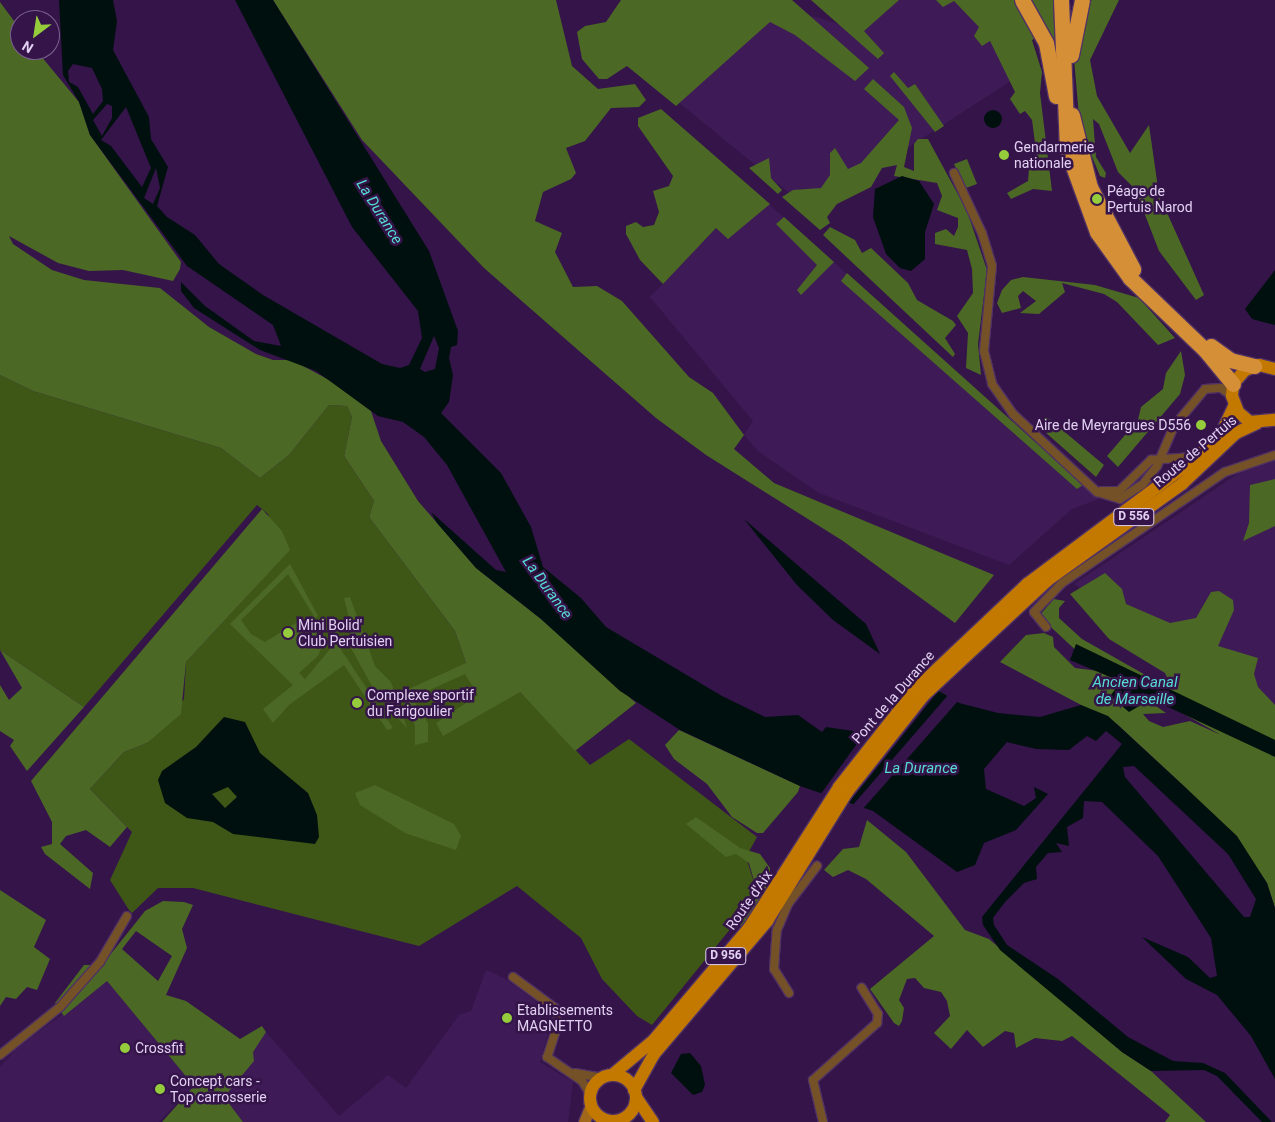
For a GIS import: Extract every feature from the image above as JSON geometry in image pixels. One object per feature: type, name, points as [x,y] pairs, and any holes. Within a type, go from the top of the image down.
[{"type":"highway","points":[[1022,0],[1049,54],[1071,197],[1099,249],[1205,350],[1233,396]]},
{"type":"highway","points":[[1061,0],[1066,108],[1077,170],[1130,278]]},
{"type":"highway","points":[[1082,0],[1071,48],[1070,80],[1078,141],[1120,256],[1145,285],[1180,320],[1230,360],[1254,366]]},
{"type":"main road","points":[[1269,424],[1243,418],[1233,396],[1254,366],[1274,367]]},
{"type":"main road","name":"Route de Pertuis","points":[[1006,608],[1200,455],[1222,432],[1233,396]]},
{"type":"main road","name":"Route de Pertuis","points":[[1006,608],[1182,484],[1236,433],[1269,424]]},
{"type":"main road","name":"Pont de la Durance","points":[[822,822],[906,709],[1006,608]]},
{"type":"main road","name":"Route d'Aix","points":[[607,1077],[654,1040],[750,928],[822,822]]},
{"type":"main road","name":"Route d'Aix","points":[[635,1094],[642,1070],[767,921],[822,822]]},
{"type":"main road","points":[[584,1122],[590,1099],[607,1077],[623,1078],[653,1122]]},
{"type":"main road","points":[[590,1099],[618,1121],[634,1108],[635,1094]]},
{"type":"street","points":[[954,173],[982,233],[992,266],[984,351],[992,384],[1013,414],[1103,496],[1120,499],[1143,484],[1160,458],[1174,426],[1205,389],[1221,388],[1233,396]]},
{"type":"street","points":[[1085,480],[1112,493],[1142,467],[1160,458],[1200,455]]},
{"type":"street","points":[[1046,627],[1034,612],[1062,583],[1224,472],[1275,455]]},
{"type":"street","points":[[788,994],[774,969],[777,930],[788,904],[817,866]]},
{"type":"street","points":[[0,1055],[60,1007],[100,962],[126,916]]},
{"type":"street","points":[[513,976],[555,1008],[558,1024],[547,1057],[571,1071],[607,1077]]},
{"type":"street","points":[[823,1122],[813,1080],[877,1023],[878,1014],[862,988]]},
{"type":"street","points":[[571,1071],[590,1099]]},
{"type":"shaded area","points":[[886,0],[961,0],[998,35],[1015,78],[811,211],[676,100],[783,7],[851,28]]},
{"type":"shaded area","points":[[753,190],[1099,499],[1072,509],[1009,565],[819,493],[759,452],[744,435],[753,421],[650,297]]},
{"type":"shaded area","points":[[1275,461],[1275,736],[1212,672],[1074,584],[1242,471]]},
{"type":"shaded area","points":[[486,970],[504,978],[553,1014],[540,1062],[573,1082],[568,1122],[243,1122],[211,1081],[266,1032],[339,1116],[388,1075],[406,1088],[459,1015],[471,1011]]},
{"type":"shaded area","points":[[107,981],[194,1086],[159,1122],[0,1122],[0,1067],[17,1048]]},
{"type":"green space","points":[[273,0],[556,0],[572,66],[598,89],[635,84],[646,100],[639,107],[611,108],[585,141],[566,148],[576,173],[571,179],[543,192],[535,221],[562,233],[555,252],[573,287],[597,286],[622,301],[689,377],[713,393],[744,435],[734,449],[774,483],[994,575],[955,623],[843,541],[706,455],[656,418],[484,268],[362,140]]},
{"type":"green space","points":[[621,0],[792,0],[869,68],[855,81],[795,35],[770,22],[676,106],[627,66],[607,79],[599,79],[582,59],[577,32],[585,26],[606,22]]},
{"type":"green space","points":[[811,0],[899,0],[864,31],[884,53],[878,59]]},
{"type":"green space","points":[[936,0],[1014,0],[1023,11],[1037,37],[1032,40],[1042,72],[1040,93],[1052,191],[1033,189],[1011,199],[1007,193],[1028,181],[1029,168],[1038,166],[1032,120],[1025,111],[1020,114],[1010,99],[1015,92],[990,41],[982,46],[974,36],[979,27],[954,1],[943,7]]},
{"type":"green space","points":[[1030,0],[1055,0],[1057,48],[1053,44]]},
{"type":"green space","points":[[1092,0],[1119,0],[1090,60],[1097,96],[1130,153],[1149,125],[1159,195],[1204,295],[1196,300],[1159,251],[1135,189],[1118,172],[1099,124],[1093,119],[1096,157],[1106,173],[1105,178],[1100,176],[1080,128],[1074,59],[1085,6]]},
{"type":"green space","points":[[0,2],[10,16],[10,60],[44,60],[79,102],[90,135],[181,262],[180,269],[173,281],[123,270],[89,271],[58,263],[9,236],[13,244],[52,270],[84,280],[160,288],[209,327],[256,354],[273,360],[292,360],[331,381],[371,411],[381,441],[418,501],[476,568],[541,619],[636,703],[575,751],[520,692],[443,736],[436,723],[478,695],[465,674],[412,698],[428,723],[428,742],[415,745],[415,726],[402,692],[466,663],[455,631],[369,517],[374,501],[344,456],[352,417],[347,406],[329,405],[289,455],[260,478],[221,448],[33,391],[0,375]]},
{"type":"green space","points":[[894,72],[908,88],[915,84],[944,126],[935,132],[890,76]]},
{"type":"green space","points":[[873,79],[904,107],[912,128],[904,167],[914,171],[914,144],[918,139],[928,139],[967,211],[987,270],[978,344],[981,375],[966,368],[968,333],[957,316],[973,293],[972,269],[967,250],[935,244],[935,233],[946,229],[954,236],[958,227],[958,218],[937,210],[942,196],[937,183],[894,176],[897,165],[882,168],[871,187],[837,204],[827,217],[830,223],[820,230],[782,197],[793,190],[821,188],[830,175],[830,153],[835,148],[848,169],[861,163],[899,120],[864,89]]},
{"type":"green space","points":[[661,109],[770,204],[728,239],[716,228],[663,284],[640,260],[626,234],[626,226],[636,222],[643,227],[654,225],[659,212],[653,191],[669,186],[673,176],[638,126],[638,118]]},
{"type":"green space","points":[[769,158],[771,178],[782,190],[778,194],[749,168]]},
{"type":"green space","points":[[967,159],[977,184],[966,188],[954,164]]},
{"type":"green space","points":[[784,217],[834,262],[801,295],[797,290],[817,265],[776,224]]},
{"type":"green space","points":[[830,227],[855,240],[862,253],[871,248],[908,283],[917,300],[953,321],[956,325],[945,338],[955,354],[953,357],[823,235]]},
{"type":"green space","points":[[847,273],[1083,485],[1077,489],[841,281]]},
{"type":"green space","points":[[1023,277],[1095,285],[1139,298],[1175,338],[1158,345],[1117,302],[1104,294],[1062,283],[1065,292],[1039,314],[1020,313],[1036,301],[1023,291],[1018,296],[1021,308],[1002,313],[997,303],[1002,290],[1011,280]]},
{"type":"green space","points":[[1181,351],[1185,375],[1180,394],[1118,467],[1107,456],[1138,420],[1141,407],[1163,389],[1166,373]]},
{"type":"green space","name":"Complexe sportif du Farigoulier","points":[[0,375],[33,391],[221,448],[260,478],[289,455],[329,405],[347,406],[352,417],[344,456],[374,501],[369,517],[455,631],[466,663],[520,692],[590,765],[629,739],[757,837],[746,857],[758,895],[652,1025],[637,1016],[602,979],[581,938],[517,886],[419,946],[193,888],[158,888],[132,913],[110,880],[132,832],[90,789],[124,752],[147,743],[184,699],[186,662],[282,558],[268,514],[257,505],[84,707],[0,650]]},
{"type":"green space","points":[[1047,417],[1104,465],[1096,477],[1036,424]]},
{"type":"green space","points":[[1275,479],[1275,526],[1243,541],[1249,523],[1250,485]]},
{"type":"green space","points":[[262,509],[282,531],[290,550],[186,662],[181,714],[147,743],[124,752],[90,789],[127,827],[110,847],[86,830],[66,836],[60,844],[93,873],[90,889],[45,854],[41,847],[52,844],[52,822],[31,781]]},
{"type":"green space","points":[[290,564],[318,616],[315,618],[288,574],[241,620],[251,634],[265,642],[296,623],[317,633],[323,643],[318,656],[299,673],[305,679],[336,642],[393,728],[387,730],[344,665],[289,705],[273,723],[263,709],[293,685],[230,624]]},
{"type":"green space","points":[[1105,573],[1122,589],[1126,604],[1170,623],[1196,618],[1211,592],[1219,591],[1233,600],[1234,610],[1218,646],[1258,658],[1254,674],[1258,687],[1275,705],[1275,908],[1267,883],[1252,862],[1186,788],[1117,724],[1000,662],[1026,635],[1044,633],[1053,637],[1054,647],[1075,668],[1107,672],[1166,713],[1143,714],[1149,721],[1163,727],[1190,721],[1221,735],[1083,657],[1039,616],[1054,599],[1065,601],[1059,608],[1059,618],[1082,639],[1149,677],[1168,679],[1165,673],[1109,639],[1070,594]]},
{"type":"green space","points":[[350,597],[375,666],[391,682],[407,728],[377,695],[347,641],[352,629],[344,598]]},
{"type":"green space","points":[[0,650],[84,707],[27,771],[10,746],[14,740],[0,731],[0,685],[9,700],[22,688]]},
{"type":"green space","points":[[679,730],[800,786],[798,792],[763,833],[757,833],[732,817],[707,784],[674,759],[665,745]]},
{"type":"green space","points":[[375,785],[454,824],[461,836],[456,850],[405,833],[360,805],[355,793]]},
{"type":"green space","points":[[696,817],[740,848],[760,854],[770,868],[770,883],[741,927],[739,922],[758,895],[749,863],[736,854],[726,857],[686,824]]},
{"type":"green space","points":[[867,820],[906,852],[965,930],[989,939],[1122,1052],[1151,1071],[1206,1122],[1165,1122],[1170,1115],[1072,1036],[1062,1041],[1035,1038],[1016,1048],[1014,1033],[1005,1031],[983,1047],[967,1030],[951,1049],[934,1033],[950,1016],[947,1001],[941,992],[924,988],[915,978],[907,979],[899,1000],[904,1008],[902,1021],[899,1026],[894,1023],[870,989],[934,936],[866,879],[848,870],[833,877],[824,870],[843,849],[859,847]]},
{"type":"green space","points":[[0,890],[46,920],[34,947],[50,959],[37,990],[27,987],[16,999],[6,997],[0,1006]]},
{"type":"green space","points":[[163,901],[184,902],[193,905],[182,929],[187,948],[166,995],[186,1001],[240,1039],[262,1026],[266,1032],[253,1052],[254,1061],[224,1097],[243,1122],[162,1122],[194,1086],[107,981],[64,1016],[55,1003],[84,965],[102,965],[145,911]],"holes":[[[136,931],[172,956],[158,981],[122,949]]]},
{"type":"water","name":"La Durance","points":[[59,0],[113,0],[117,21],[113,50],[149,117],[151,139],[168,167],[157,206],[167,217],[195,235],[219,264],[263,295],[382,364],[400,368],[409,365],[422,338],[418,311],[352,227],[235,0],[273,0],[429,251],[458,331],[457,345],[451,347],[449,358],[453,375],[449,402],[441,413],[501,473],[531,527],[543,567],[581,598],[606,627],[722,696],[765,717],[798,715],[822,732],[826,727],[867,733],[890,711],[906,680],[917,678],[959,703],[998,713],[1040,717],[1081,705],[1108,716],[1237,836],[1267,883],[1275,908],[1275,1079],[1251,1036],[1217,995],[1186,979],[1142,937],[1188,957],[1210,978],[1217,976],[1211,938],[1158,856],[1102,802],[1084,801],[1083,818],[1067,827],[1069,846],[1056,843],[1062,852],[1048,853],[1036,867],[1037,879],[1024,883],[1005,902],[993,918],[994,925],[1007,945],[1058,979],[1128,1037],[1173,1061],[1203,1063],[1225,1073],[1272,1122],[1262,1122],[1217,1076],[1204,1070],[1151,1071],[1122,1052],[1000,950],[983,925],[982,917],[1122,744],[1106,731],[1096,741],[1087,736],[1069,750],[1036,749],[1007,742],[984,769],[986,789],[1024,806],[1036,798],[1034,787],[1048,794],[1016,830],[984,843],[975,865],[957,872],[873,811],[800,786],[680,730],[620,691],[541,619],[476,568],[437,523],[431,512],[496,570],[506,572],[447,465],[424,437],[403,422],[378,416],[316,371],[260,350],[194,308],[181,291],[181,282],[205,306],[254,341],[281,346],[273,325],[187,266],[90,135],[79,102],[63,75]],"holes":[[[73,64],[92,68],[102,89],[103,101],[93,114],[78,87],[69,82],[68,71]],[[107,104],[112,106],[112,118],[102,136],[93,120]],[[126,107],[151,168],[142,187],[111,146],[101,140]],[[156,168],[160,188],[153,204],[144,198]],[[434,336],[439,348],[435,369],[425,372],[420,369]],[[1134,766],[1228,854],[1256,899],[1250,917],[1244,917],[1125,777],[1123,767]]]},
{"type":"water","points":[[993,110],[999,113],[1002,119],[999,125],[993,128],[987,125],[984,119],[987,113]]},
{"type":"water","points":[[902,176],[919,181],[934,204],[925,232],[925,259],[911,271],[900,268],[886,254],[873,217],[875,189]]},
{"type":"water","points":[[1275,270],[1275,325],[1252,319],[1245,309]]},
{"type":"water","points":[[744,519],[866,624],[880,654],[833,620],[797,585]]},
{"type":"water","name":"Ancien Canal de Marseille","points":[[1076,644],[1275,740],[1275,757],[1166,706],[1141,705],[1129,712],[1110,696],[1118,686],[1117,680],[1070,660]]},
{"type":"water","points":[[224,717],[245,722],[260,753],[308,793],[317,815],[319,837],[315,844],[233,834],[213,822],[187,818],[165,803],[158,780],[162,771],[196,747]],"holes":[[[228,787],[237,797],[225,808],[212,794]]]},
{"type":"water","points":[[690,1053],[701,1066],[705,1085],[702,1092],[693,1095],[671,1073],[681,1054]]},
{"type":"pier","points":[[914,676],[940,689],[847,805],[820,795],[867,730]]},
{"type":"pier","points":[[949,694],[959,700],[862,810],[852,806]]},
{"type":"place","name":"Gendarmerie nationale","points":[[1004,155]]},
{"type":"place","name":"Péage de Pertuis Narod","points":[[1097,199]]},
{"type":"place","name":"Aire de Meyrargues D556","points":[[1201,425]]},
{"type":"place","name":"Mini Bolid' Club Pertuisien","points":[[288,633]]},
{"type":"place","name":"Complexe sportif du Farigoulier","points":[[357,703]]},
{"type":"place","name":"Etablissements MAGNETTO","points":[[507,1018]]},
{"type":"place","name":"Crossfit","points":[[125,1048]]},
{"type":"place","name":"Concept cars - Top carrosserie","points":[[160,1089]]}]
